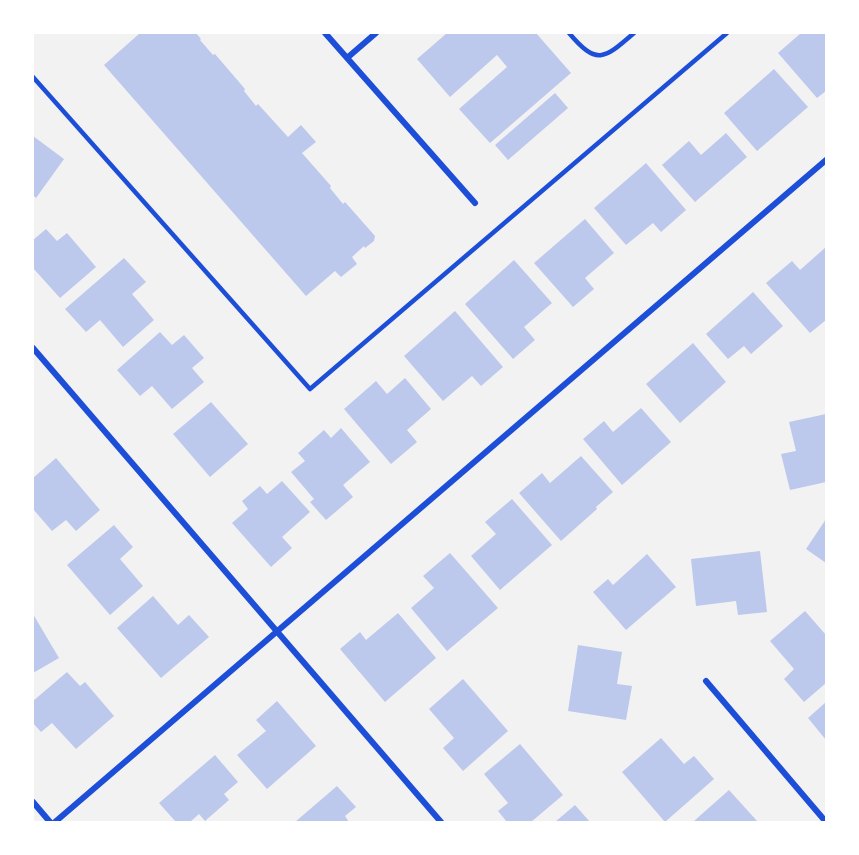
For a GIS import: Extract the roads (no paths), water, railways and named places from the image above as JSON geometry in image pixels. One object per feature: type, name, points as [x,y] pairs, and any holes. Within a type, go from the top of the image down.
[{"type":"street","points":[[326,33],[475,203]]},
{"type":"street","points":[[347,58],[376,33]]},
{"type":"street","points":[[55,822],[826,159]]},
{"type":"street","points":[[33,348],[441,822]]},
{"type":"street","points":[[706,681],[826,822]]},
{"type":"street","points":[[33,802],[50,822]]},
{"type":"lane","points":[[569,33],[588,53],[597,55],[604,55],[616,49],[634,33]]},
{"type":"lane","points":[[33,76],[310,389],[728,33]]}]
